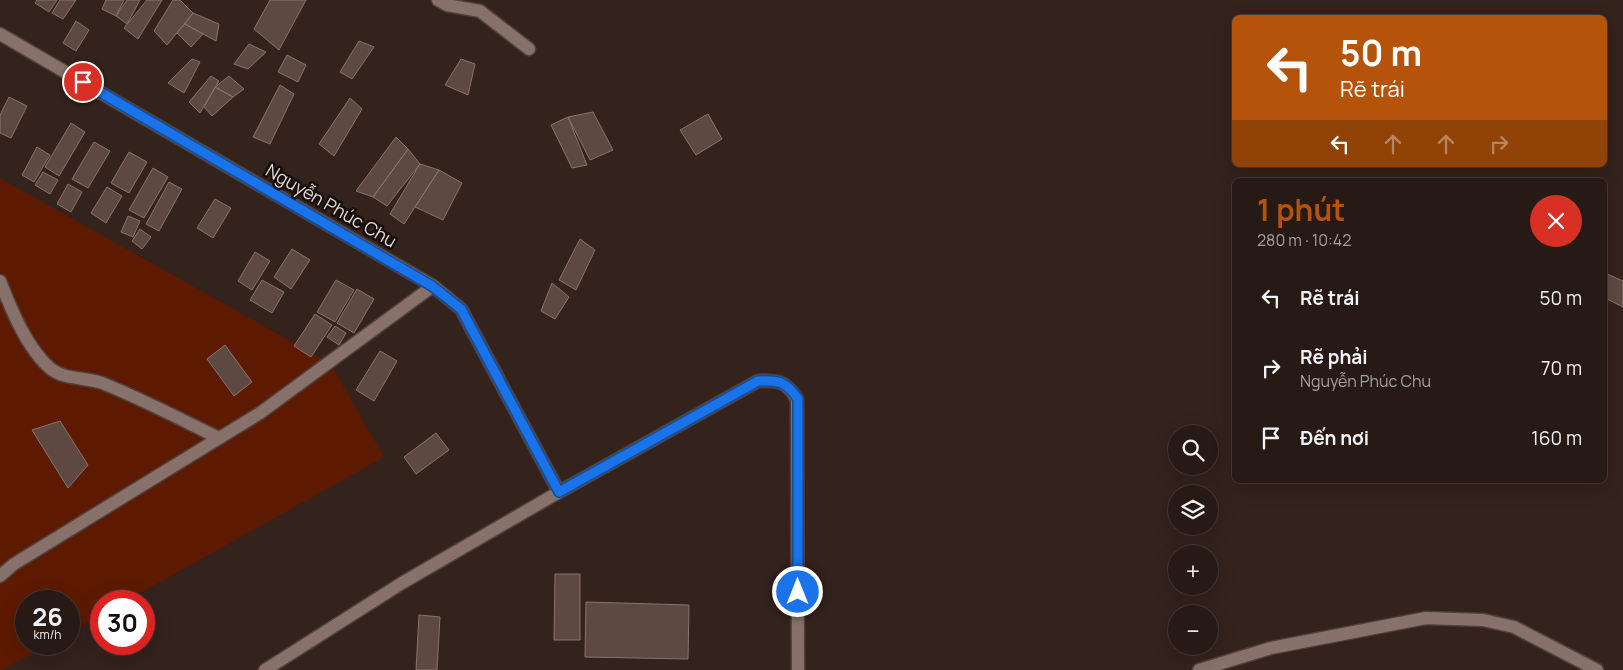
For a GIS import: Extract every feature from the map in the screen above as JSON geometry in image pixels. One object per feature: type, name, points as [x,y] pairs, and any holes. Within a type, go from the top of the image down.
[{"type":"street","points":[[442,3],[480,11],[529,49]]},
{"type":"street","name":"Nguyễn Phúc Chu","points":[[0,34],[432,286],[461,309],[559,492]]},
{"type":"street","points":[[0,281],[12,312],[42,360],[52,369],[62,375],[99,382],[219,438]]},
{"type":"street","points":[[0,576],[14,564],[260,412],[432,286]]},
{"type":"street","points":[[265,670],[402,583],[559,492],[758,381],[775,380],[790,387],[798,399],[798,670]]},
{"type":"street","points":[[1199,670],[1271,648],[1426,618],[1484,620],[1514,627],[1597,670]]},
{"type":"shaded area","points":[[0,178],[330,363],[384,457],[146,590],[90,590],[90,621],[80,627],[80,590],[15,590],[15,655],[29,655],[0,670]]},
{"type":"building","points":[[37,0],[57,0],[49,12],[35,3]]},
{"type":"building","points":[[60,0],[76,0],[63,19],[52,13]]},
{"type":"building","points":[[106,0],[124,0],[116,16],[102,9]]},
{"type":"building","points":[[127,0],[140,0],[127,24],[116,16]]},
{"type":"building","points":[[147,0],[162,0],[138,39],[124,28]]},
{"type":"building","points":[[173,0],[180,0],[193,13],[167,45],[154,31]]},
{"type":"building","points":[[270,0],[306,0],[279,50],[254,29]]},
{"type":"building","points":[[193,13],[219,24],[216,41],[185,24]]},
{"type":"building","points":[[76,21],[89,30],[76,51],[63,43]]},
{"type":"building","points":[[185,24],[203,34],[191,47],[177,33]]},
{"type":"building","points":[[359,41],[374,47],[352,79],[340,72]]},
{"type":"building","points":[[249,44],[266,52],[248,69],[234,64]]},
{"type":"building","points":[[287,55],[306,65],[298,82],[278,72]]},
{"type":"building","points":[[192,59],[200,62],[184,93],[168,83]]},
{"type":"building","points":[[461,59],[475,64],[468,95],[445,85]]},
{"type":"building","points":[[211,76],[219,81],[200,113],[189,102]]},
{"type":"building","points":[[229,76],[244,89],[233,97],[215,87]]},
{"type":"building","points":[[280,85],[294,94],[270,144],[253,137]]},
{"type":"building","points":[[215,87],[233,97],[212,116],[204,107]]},
{"type":"building","points":[[9,97],[27,106],[11,138],[0,133],[0,115]]},
{"type":"building","points":[[350,98],[362,109],[334,156],[319,144]]},
{"type":"building","points":[[593,112],[613,150],[590,160],[568,117]]},
{"type":"building","points":[[708,114],[722,139],[696,155],[680,130]]},
{"type":"building","points":[[568,117],[587,165],[572,168],[551,125]]},
{"type":"building","points":[[71,123],[85,132],[59,176],[45,167]]},
{"type":"building","points":[[396,137],[408,149],[373,197],[356,191]]},
{"type":"building","points":[[94,142],[110,151],[88,188],[72,179]]},
{"type":"building","points":[[37,147],[50,155],[34,182],[22,175]]},
{"type":"building","points":[[408,149],[420,164],[387,206],[373,197]]},
{"type":"building","points":[[129,152],[147,162],[129,193],[111,183]]},
{"type":"building","points":[[420,164],[439,170],[404,224],[390,214]]},
{"type":"building","points":[[153,168],[168,177],[144,218],[129,210]]},
{"type":"building","points":[[439,170],[462,183],[443,220],[415,207]]},
{"type":"building","points":[[43,172],[58,180],[50,194],[35,185]]},
{"type":"building","points":[[169,182],[182,189],[159,231],[146,224]]},
{"type":"building","points":[[68,184],[82,192],[71,212],[57,204]]},
{"type":"building","points":[[107,187],[122,196],[106,223],[91,213]]},
{"type":"building","points":[[215,199],[231,208],[213,238],[197,228]]},
{"type":"building","points":[[128,216],[140,221],[133,237],[121,232]]},
{"type":"building","points":[[140,229],[151,237],[142,249],[132,241]]},
{"type":"building","points":[[580,239],[595,250],[576,290],[559,280]]},
{"type":"building","points":[[292,249],[310,260],[291,289],[274,277]]},
{"type":"building","points":[[255,252],[270,261],[252,290],[238,281]]},
{"type":"building","points":[[1607,274],[1623,281],[1623,307],[1607,299]]},
{"type":"building","points":[[262,280],[284,292],[272,313],[250,300]]},
{"type":"building","points":[[336,280],[354,290],[335,322],[317,312]]},
{"type":"building","points":[[552,283],[569,297],[555,319],[541,311]]},
{"type":"building","points":[[357,289],[374,299],[354,333],[337,323]]},
{"type":"building","points":[[315,314],[332,325],[311,357],[294,346]]},
{"type":"building","points":[[335,326],[346,333],[339,345],[327,337]]},
{"type":"building","points":[[225,345],[252,382],[234,396],[207,359]]},
{"type":"building","points":[[380,351],[397,361],[374,401],[356,390]]},
{"type":"building","points":[[60,421],[88,465],[68,488],[32,430]]},
{"type":"building","points":[[436,433],[449,450],[416,474],[404,457]]},
{"type":"building","points":[[555,574],[580,574],[580,640],[554,640]]},
{"type":"building","points":[[586,602],[689,605],[688,659],[585,657]]},
{"type":"building","points":[[419,615],[440,617],[437,670],[416,670]]},
{"type":"route","points":[[83,82],[432,286],[461,309],[559,492],[758,381],[775,380],[790,387],[798,399],[798,592]]}]
